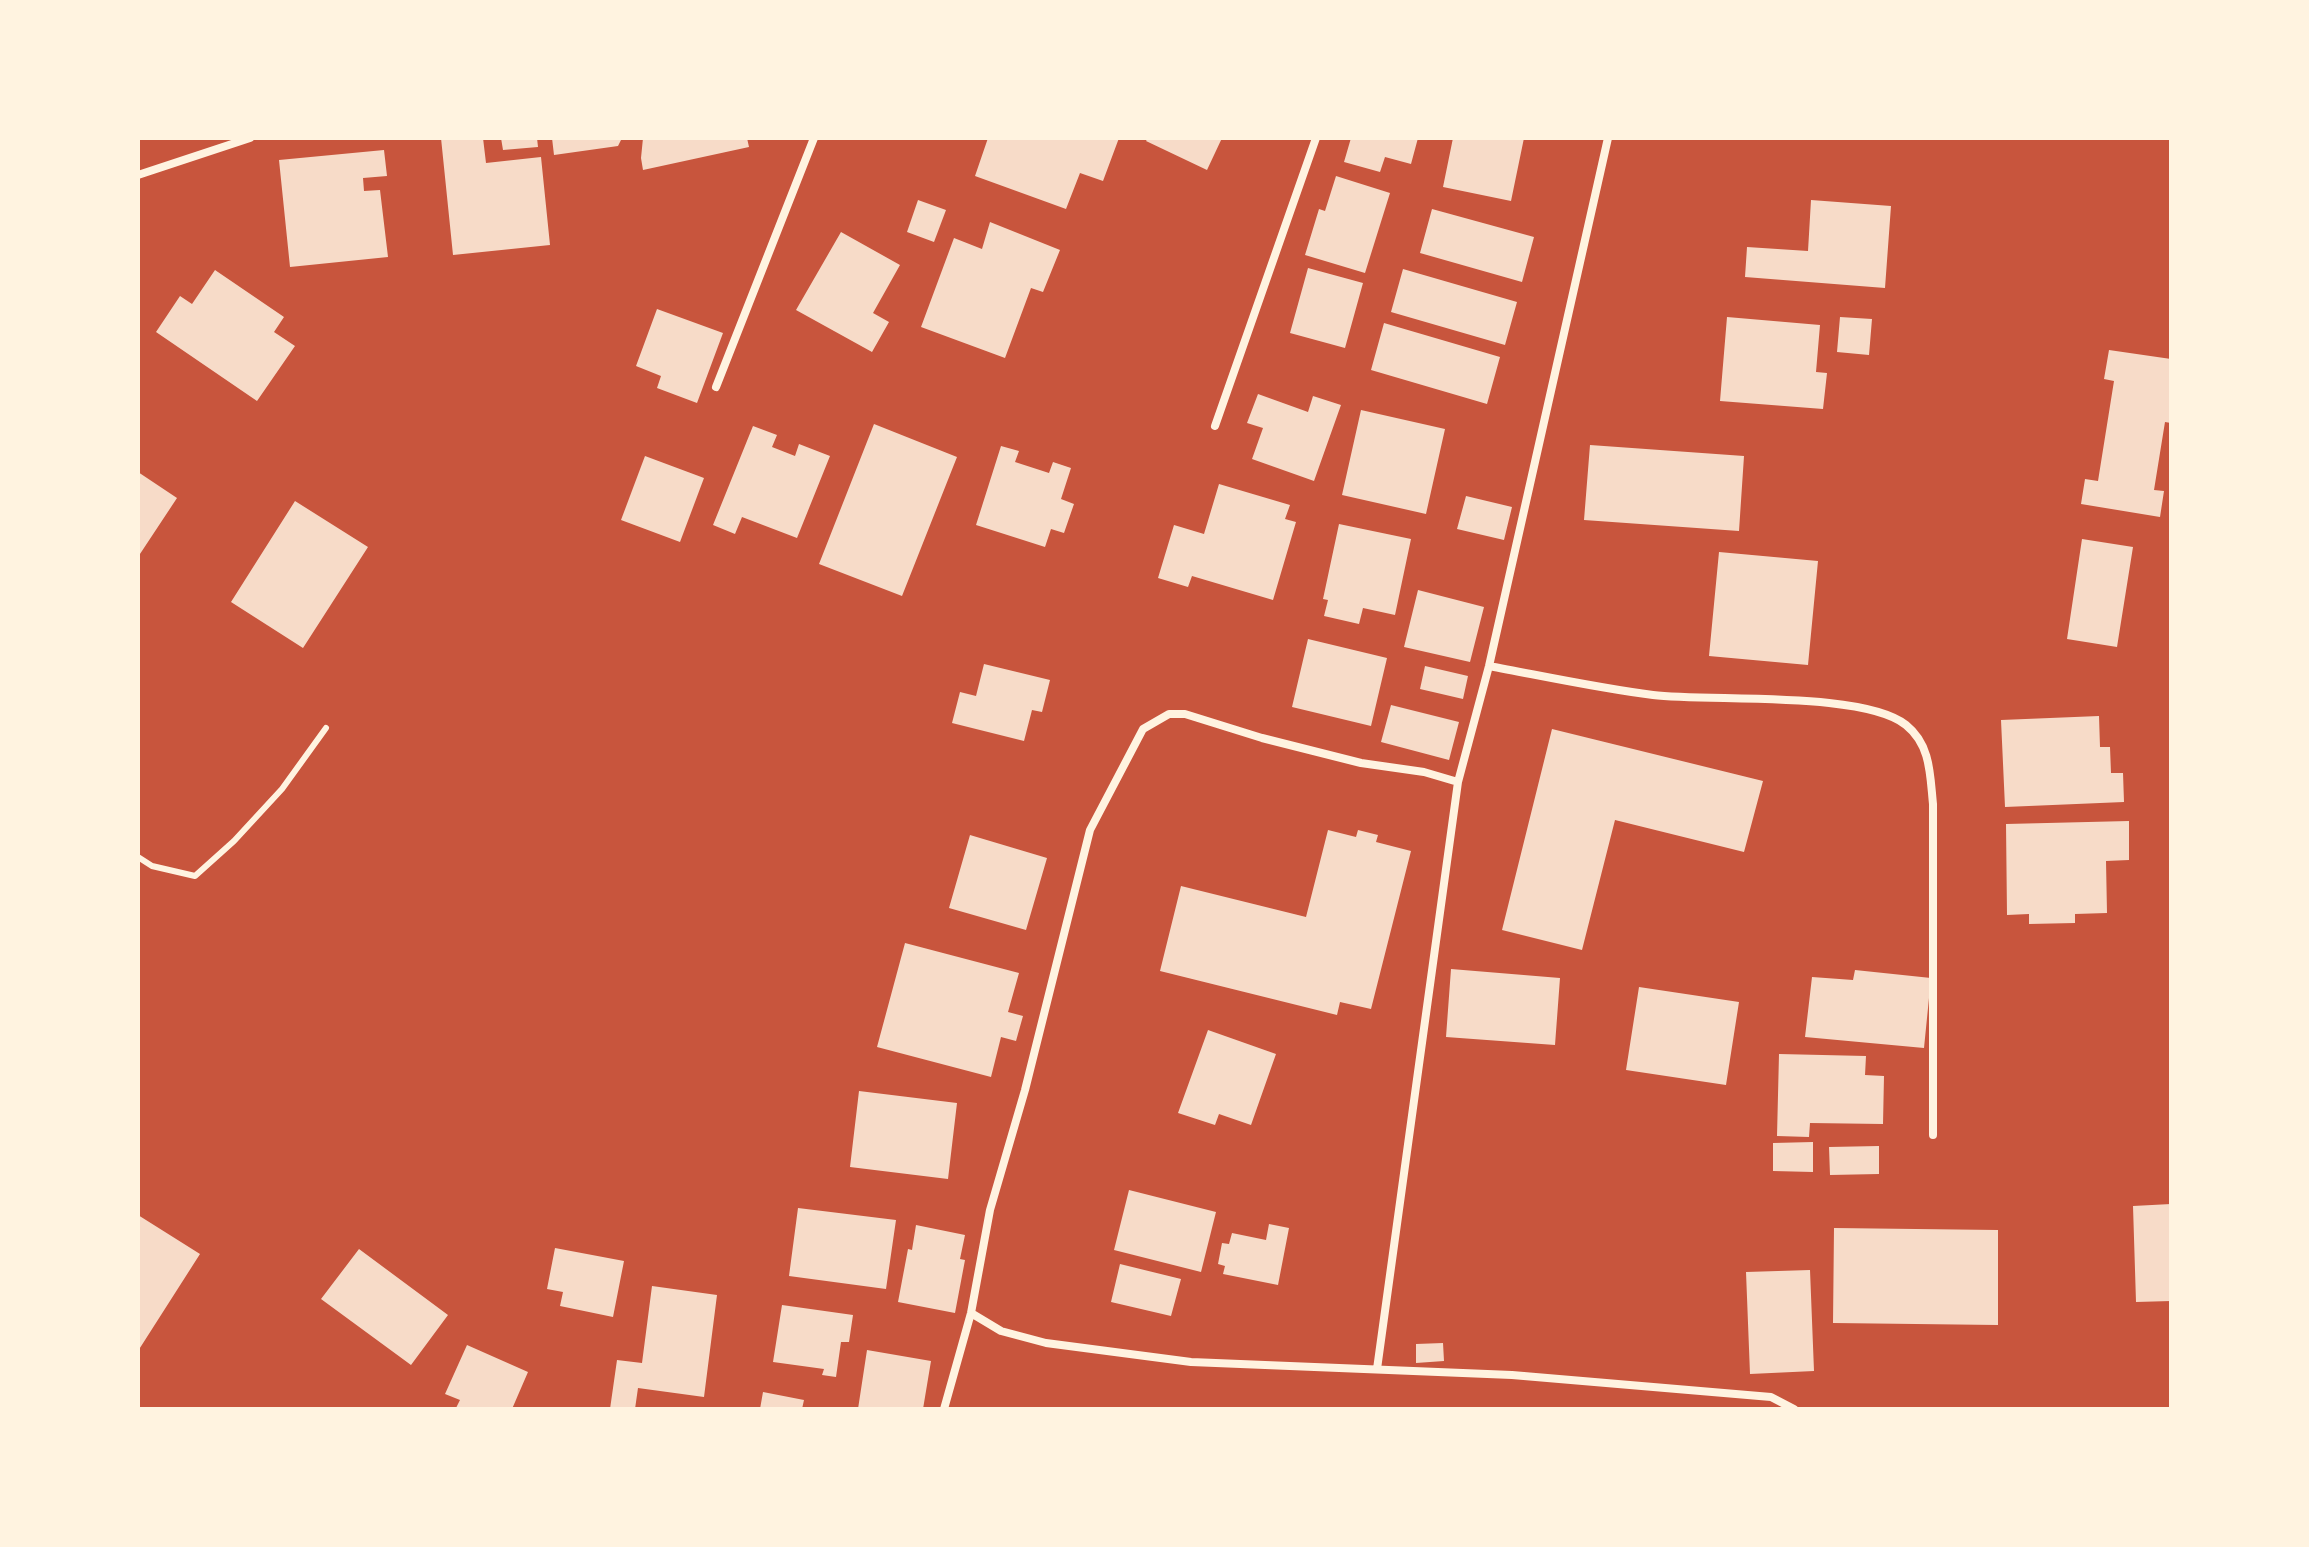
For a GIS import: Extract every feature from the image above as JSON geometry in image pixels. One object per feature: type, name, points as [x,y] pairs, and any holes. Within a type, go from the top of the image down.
[{"type":"street","points":[[138,175],[250,138]]},
{"type":"street","points":[[716,387],[814,138]]},
{"type":"street","points":[[1215,426],[1316,138]]},
{"type":"street","points":[[1377,1369],[1458,782],[1489,666],[1608,138]]},
{"type":"street","points":[[1489,666],[1653,695],[1848,705],[1886,714],[1908,726],[1928,754],[1933,804],[1933,1135]]},
{"type":"street","points":[[944,1409],[971,1313],[990,1210],[1025,1090],[1090,830],[1143,729],[1169,714],[1185,714],[1262,738],[1361,763],[1424,772],[1458,782]]},
{"type":"street","points":[[971,1313],[1001,1331],[1046,1343],[1191,1362],[1512,1375],[1771,1397],[1794,1409]]},
{"type":"lane","points":[[138,857],[152,866],[195,876],[234,841],[282,789],[326,728]]},
{"type":"building","points":[[441,138],[483,138],[486,163],[541,157],[550,245],[453,255]]},
{"type":"building","points":[[501,138],[537,138],[538,147],[503,150]]},
{"type":"building","points":[[552,138],[622,138],[618,146],[554,155]]},
{"type":"building","points":[[643,138],[747,138],[749,147],[643,170]]},
{"type":"building","points":[[988,138],[1119,138],[1103,181],[1080,173],[1066,209],[975,176]]},
{"type":"building","points":[[1148,138],[1222,138],[1207,170],[1146,141]]},
{"type":"building","points":[[1351,138],[1418,138],[1411,164],[1385,157],[1380,172],[1344,162]]},
{"type":"building","points":[[1453,138],[1524,138],[1511,201],[1443,187]]},
{"type":"building","points":[[384,150],[387,176],[363,178],[364,191],[380,190],[388,257],[290,267],[279,160]]},
{"type":"building","points":[[1336,176],[1390,193],[1365,273],[1305,255],[1319,209],[1325,211]]},
{"type":"building","points":[[918,200],[946,210],[934,242],[907,232]]},
{"type":"building","points":[[1811,200],[1891,206],[1885,288],[1745,277],[1747,247],[1808,251]]},
{"type":"building","points":[[1432,209],[1534,237],[1522,282],[1420,253]]},
{"type":"building","points":[[990,222],[1060,250],[1043,292],[1031,288],[1005,358],[921,327],[954,238],[982,249]]},
{"type":"building","points":[[841,232],[900,265],[873,313],[889,322],[872,352],[796,310]]},
{"type":"building","points":[[1308,268],[1363,283],[1345,348],[1290,333]]},
{"type":"building","points":[[1403,269],[1517,302],[1505,345],[1391,312]]},
{"type":"building","points":[[215,270],[284,317],[274,332],[295,346],[257,401],[156,332],[180,296],[192,304]]},
{"type":"building","points":[[657,309],[723,333],[697,403],[657,388],[661,376],[636,366]]},
{"type":"building","points":[[1727,317],[1820,325],[1816,372],[1827,373],[1823,409],[1720,401]]},
{"type":"building","points":[[1840,317],[1872,319],[1869,355],[1837,352]]},
{"type":"building","points":[[1384,323],[1500,357],[1487,404],[1371,370]]},
{"type":"building","points":[[2109,350],[2171,359],[2171,423],[2165,422],[2154,490],[2164,491],[2160,517],[2081,504],[2085,479],[2098,481],[2114,381],[2104,379]]},
{"type":"building","points":[[1258,394],[1308,412],[1313,396],[1341,405],[1314,481],[1252,459],[1263,428],[1247,423]]},
{"type":"building","points":[[1361,410],[1445,429],[1426,514],[1342,495]]},
{"type":"building","points":[[874,424],[957,457],[902,596],[819,564]]},
{"type":"building","points":[[753,426],[777,435],[772,447],[795,456],[799,444],[830,456],[797,538],[742,517],[735,534],[713,525]]},
{"type":"building","points":[[1590,445],[1744,456],[1739,531],[1584,520]]},
{"type":"building","points":[[1001,446],[1019,451],[1015,462],[1049,473],[1053,462],[1071,468],[1061,499],[1074,504],[1064,533],[1051,529],[1045,547],[976,525]]},
{"type":"building","points":[[645,456],[704,478],[680,542],[621,520]]},
{"type":"building","points":[[138,472],[177,498],[138,557]]},
{"type":"building","points":[[1219,484],[1290,505],[1285,519],[1296,522],[1273,600],[1192,576],[1188,587],[1158,578],[1174,525],[1204,534]]},
{"type":"building","points":[[1466,496],[1512,507],[1504,540],[1457,529]]},
{"type":"building","points":[[295,501],[368,547],[303,648],[231,602]]},
{"type":"building","points":[[1339,524],[1411,539],[1395,615],[1363,608],[1359,624],[1324,616],[1328,600],[1323,599]]},
{"type":"building","points":[[2082,539],[2133,547],[2117,647],[2067,639]]},
{"type":"building","points":[[1719,552],[1818,561],[1808,665],[1709,656]]},
{"type":"building","points":[[1418,590],[1484,607],[1470,662],[1404,647]]},
{"type":"building","points":[[1308,639],[1387,658],[1371,726],[1292,707]]},
{"type":"building","points":[[984,664],[1050,680],[1042,712],[1032,710],[1024,741],[952,723],[960,692],[976,696]]},
{"type":"building","points":[[1425,666],[1468,676],[1463,699],[1420,689]]},
{"type":"building","points":[[1391,705],[1459,722],[1449,760],[1381,742]]},
{"type":"building","points":[[2099,716],[2100,747],[2110,747],[2111,773],[2123,773],[2124,802],[2005,807],[2001,720]]},
{"type":"building","points":[[1552,729],[1763,781],[1744,852],[1615,820],[1582,950],[1502,930]]},
{"type":"building","points":[[2129,821],[2129,860],[2106,861],[2107,913],[2075,914],[2075,923],[2029,924],[2029,914],[2007,915],[2006,824]]},
{"type":"building","points":[[1328,830],[1356,837],[1358,830],[1378,835],[1376,842],[1411,851],[1371,1009],[1340,1002],[1337,1015],[1160,971],[1181,886],[1306,917]]},
{"type":"building","points":[[970,835],[1047,858],[1026,930],[949,908]]},
{"type":"building","points":[[905,943],[1019,973],[1008,1012],[1023,1016],[1016,1041],[1001,1037],[991,1077],[877,1047]]},
{"type":"building","points":[[1451,969],[1560,978],[1555,1045],[1446,1037]]},
{"type":"building","points":[[1855,970],[1931,978],[1924,1048],[1805,1037],[1812,977],[1853,980]]},
{"type":"building","points":[[1639,987],[1739,1002],[1726,1085],[1626,1070]]},
{"type":"building","points":[[1208,1030],[1276,1054],[1251,1125],[1219,1114],[1215,1125],[1178,1113]]},
{"type":"building","points":[[1779,1054],[1866,1056],[1865,1075],[1884,1076],[1883,1124],[1810,1123],[1809,1137],[1777,1136]]},
{"type":"building","points":[[859,1091],[957,1103],[948,1179],[850,1167]]},
{"type":"building","points":[[1813,1142],[1813,1172],[1773,1171],[1773,1143]]},
{"type":"building","points":[[1879,1146],[1879,1174],[1830,1175],[1829,1147]]},
{"type":"building","points":[[1129,1190],[1216,1212],[1201,1272],[1114,1250]]},
{"type":"building","points":[[2171,1204],[2171,1301],[2136,1302],[2133,1206]]},
{"type":"building","points":[[798,1208],[896,1220],[886,1289],[789,1276]]},
{"type":"building","points":[[138,1215],[200,1254],[138,1351]]},
{"type":"building","points":[[1269,1224],[1289,1228],[1278,1285],[1223,1274],[1225,1266],[1218,1264],[1222,1243],[1229,1244],[1232,1233],[1266,1240]]},
{"type":"building","points":[[916,1225],[965,1235],[960,1259],[965,1260],[955,1313],[898,1302]]},
{"type":"building","points":[[1834,1228],[1998,1230],[1998,1325],[1833,1323]]},
{"type":"building","points":[[555,1248],[624,1261],[613,1317],[560,1306],[563,1292],[547,1289]]},
{"type":"building","points":[[359,1249],[448,1315],[411,1365],[321,1299]]},
{"type":"building","points":[[1120,1264],[1181,1279],[1171,1316],[1111,1302]]},
{"type":"building","points":[[1810,1270],[1814,1371],[1750,1374],[1746,1272]]},
{"type":"building","points":[[652,1286],[717,1295],[704,1397],[638,1388],[635,1409],[610,1409],[617,1360],[642,1363]]},
{"type":"building","points":[[782,1305],[853,1315],[849,1342],[841,1342],[836,1377],[822,1375],[824,1369],[773,1362]]},
{"type":"building","points":[[1443,1343],[1444,1361],[1416,1363],[1416,1344]]},
{"type":"building","points":[[467,1345],[528,1372],[512,1409],[459,1409],[456,1408],[460,1400],[445,1394]]},
{"type":"building","points":[[867,1350],[931,1361],[923,1409],[858,1409]]},
{"type":"building","points":[[763,1392],[804,1400],[802,1409],[760,1409]]}]
